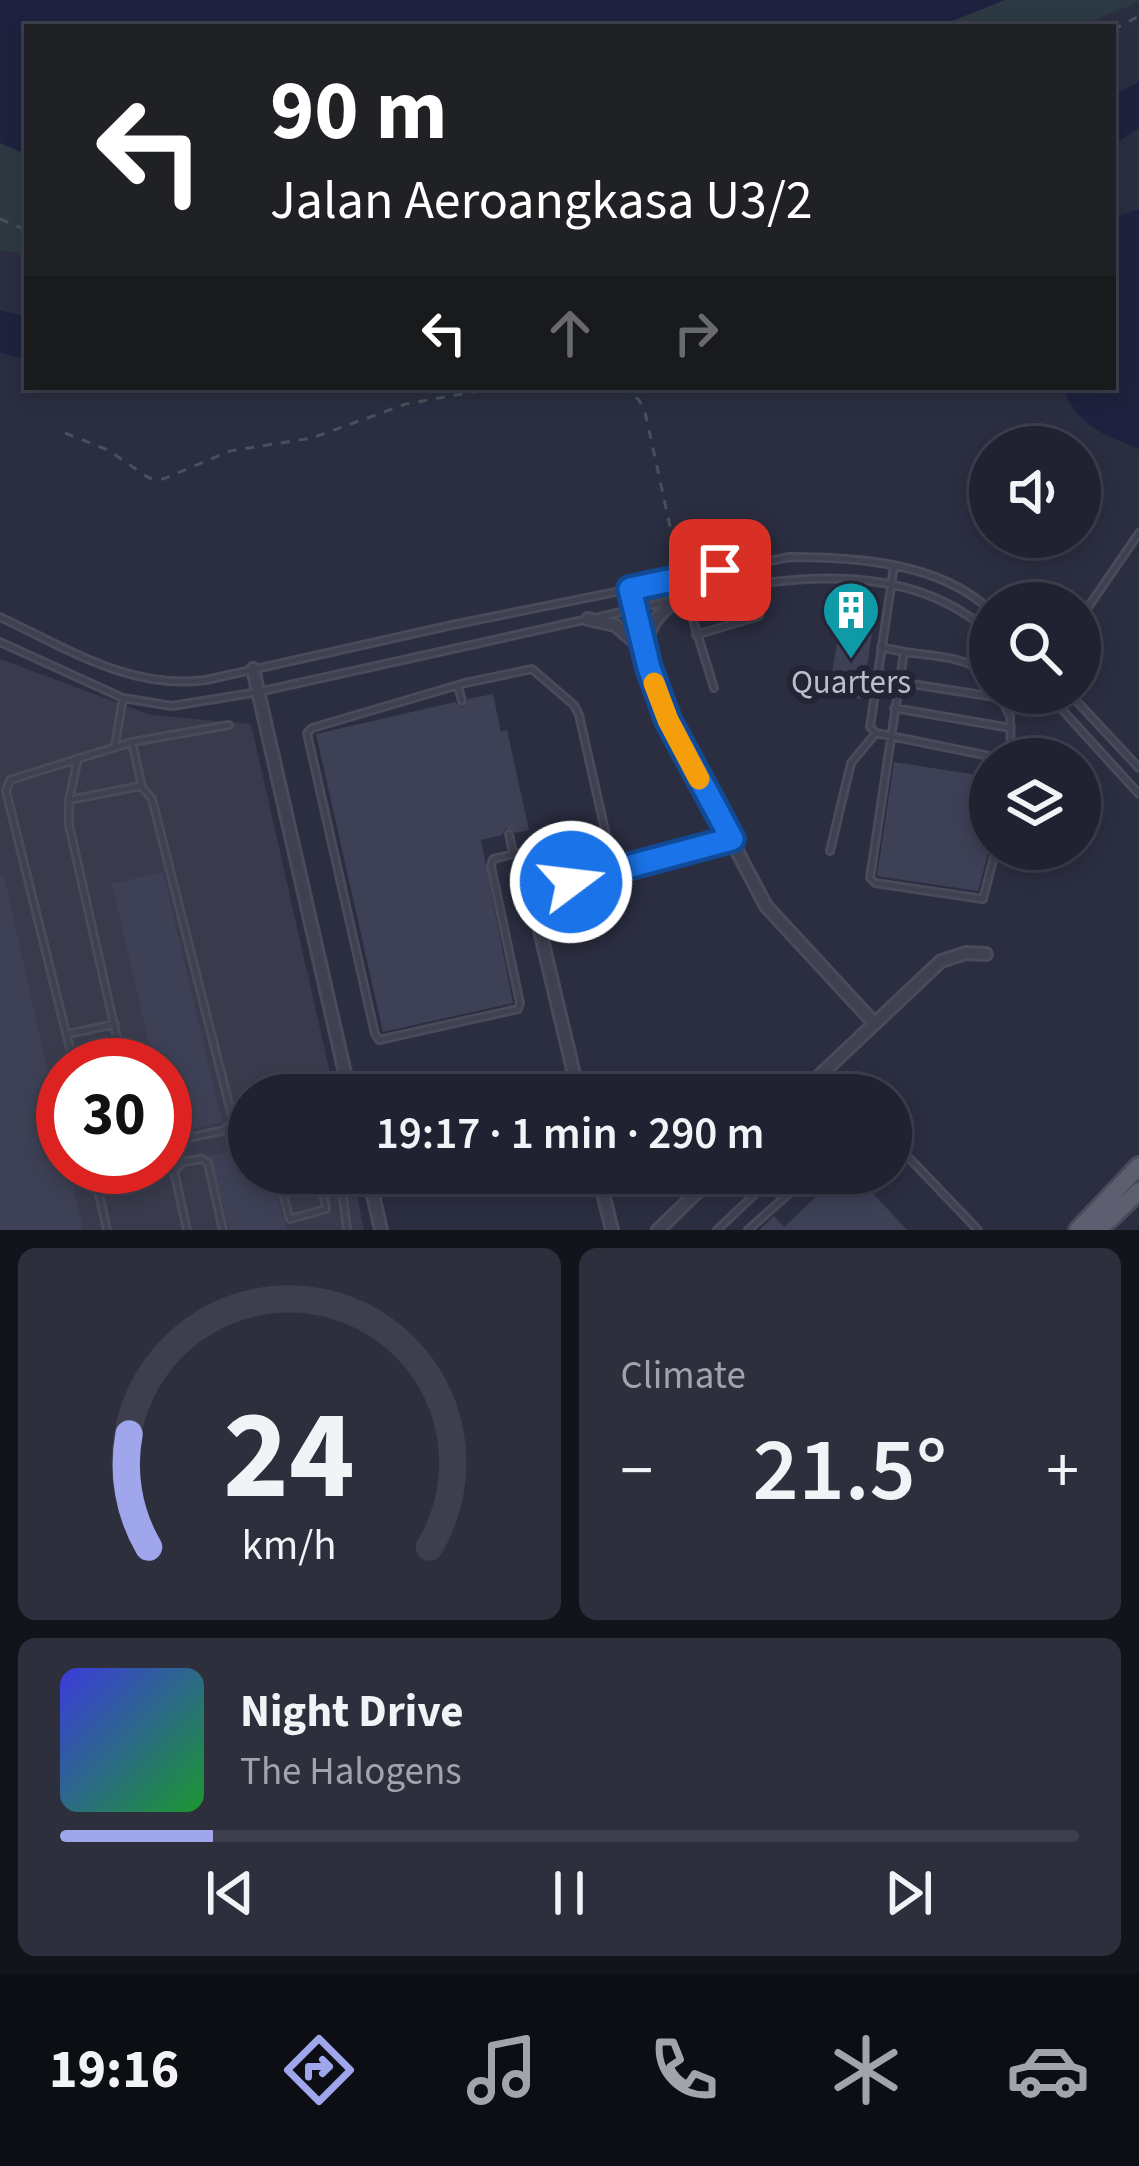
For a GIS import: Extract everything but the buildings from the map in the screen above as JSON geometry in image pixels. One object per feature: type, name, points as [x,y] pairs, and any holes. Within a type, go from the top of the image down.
[{"type":"main road","points":[[1078,1230],[1139,1166]]},
{"type":"main road","points":[[1098,1230],[1139,1191]]},
{"type":"street","points":[[630,589],[668,720],[776,919],[874,1023]]},
{"type":"street","points":[[644,650],[648,631],[659,614],[683,598]]},
{"type":"street","points":[[588,620],[615,625],[644,650]]},
{"type":"street","points":[[253,669],[345,1074]]},
{"type":"street","points":[[574,1074],[537,914],[542,896],[548,889],[732,839]]},
{"type":"street","points":[[822,1074],[941,961],[966,953],[986,954]]},
{"type":"street","points":[[373,1194],[381,1230]]},
{"type":"street","points":[[603,1194],[612,1230]]},
{"type":"street","points":[[658,1230],[695,1194]]},
{"type":"lane","points":[[1101,588],[1139,533]]},
{"type":"lane","points":[[0,617],[106,667],[151,681],[191,682],[789,557],[894,566],[969,593]]},
{"type":"lane","points":[[894,566],[868,719],[876,733],[969,751]]},
{"type":"lane","points":[[0,642],[123,698],[172,706],[258,692],[789,578],[892,585],[940,598],[969,615]]},
{"type":"lane","points":[[683,598],[714,688]]},
{"type":"lane","points":[[696,635],[759,616]]},
{"type":"lane","points":[[881,647],[969,663]]},
{"type":"lane","points":[[904,652],[869,874],[872,881],[983,899],[992,870]]},
{"type":"lane","points":[[590,877],[578,839],[496,858],[491,866],[518,1010],[376,1038],[307,733],[458,686],[532,669],[574,705],[614,870]]},
{"type":"lane","points":[[899,682],[969,691]]},
{"type":"lane","points":[[458,686],[462,700]]},
{"type":"lane","points":[[115,747],[123,698]]},
{"type":"lane","points":[[894,708],[1011,728]]},
{"type":"lane","points":[[1006,714],[1010,738]]},
{"type":"lane","points":[[1066,714],[1139,794]]},
{"type":"lane","points":[[1089,714],[1139,768]]},
{"type":"lane","points":[[69,1038],[3,788],[20,774],[132,742],[229,725]]},
{"type":"lane","points":[[830,851],[851,763],[876,733]]},
{"type":"lane","points":[[132,742],[142,787],[152,799],[233,1120],[225,1130],[192,1137]]},
{"type":"lane","points":[[78,758],[69,825],[118,1038]]},
{"type":"lane","points":[[69,800],[142,787]]},
{"type":"lane","points":[[509,834],[513,853]]},
{"type":"lane","points":[[68,1034],[115,1024]]},
{"type":"lane","points":[[187,1230],[174,1171],[183,1162],[202,1159],[208,1163],[223,1230]]},
{"type":"lane","points":[[912,1161],[978,1230]]},
{"type":"lane","points":[[99,1194],[107,1230]]},
{"type":"lane","points":[[283,1194],[290,1219],[326,1209],[324,1194]]},
{"type":"lane","points":[[343,1194],[347,1230]]},
{"type":"lane","points":[[717,1230],[755,1194]]},
{"type":"lane","points":[[748,1230],[788,1194]]},
{"type":"path","points":[[65,433],[108,450],[149,478],[163,479],[230,452],[312,438],[406,404],[484,390]]},
{"type":"path","points":[[625,390],[645,412],[682,579]]},
{"type":"shaded area","points":[[0,0],[1139,0],[1084,24],[24,24],[24,254],[0,250]]},
{"type":"shaded area","points":[[0,659],[151,715],[251,724],[330,1074],[228,1074],[228,1194],[357,1194],[364,1230],[0,1230]]},
{"type":"water","points":[[0,0],[1005,0],[945,24],[24,24],[24,154],[0,143]]},
{"type":"water","points":[[1139,82],[1139,128],[1116,143],[1116,94]]},
{"type":"water","points":[[1139,209],[1139,449],[1083,419],[1065,390],[1116,390],[1116,217]]},
{"type":"water","points":[[0,310],[24,316],[24,358],[0,353]]},
{"type":"slow traffic","points":[[654,683],[699,779]]},
{"type":"place","name":"Quarters","points":[[851,661]]},
{"type":"route","points":[[571,882],[732,839],[668,720],[649,668],[630,589],[720,570]]}]
